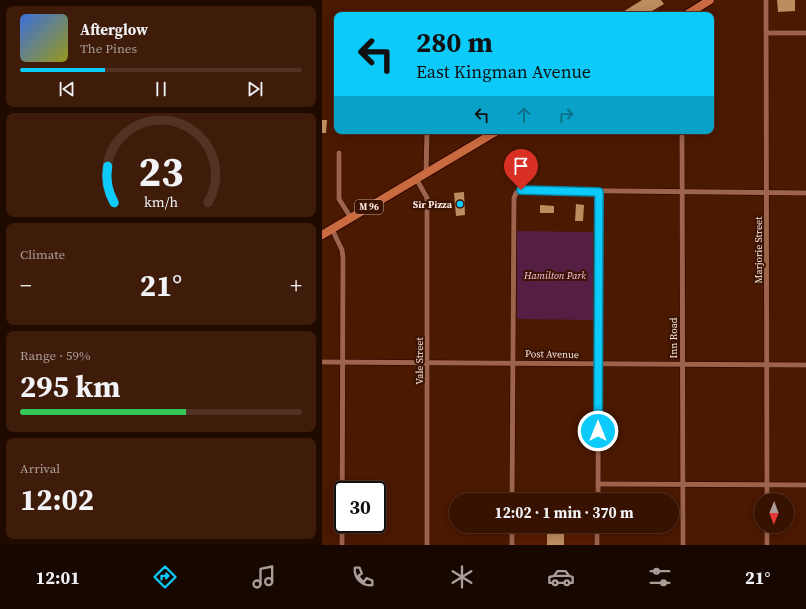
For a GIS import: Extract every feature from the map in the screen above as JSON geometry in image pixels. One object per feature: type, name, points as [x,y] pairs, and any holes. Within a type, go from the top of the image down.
[{"type":"main road","points":[[691,12],[710,0]]},
{"type":"main road","name":"M 96","points":[[322,235],[417,180],[492,134]]},
{"type":"street","name":"Marjorie Street","points":[[766,0],[767,493]]},
{"type":"street","points":[[767,33],[806,33]]},
{"type":"street","points":[[426,174],[427,134]]},
{"type":"street","name":"Inn Road","points":[[682,134],[683,545]]},
{"type":"street","points":[[339,153],[339,199],[351,218]]},
{"type":"street","name":"Vale Street","points":[[417,180],[427,198],[427,545]]},
{"type":"street","points":[[512,493],[514,198],[516,193],[521,190],[806,193]]},
{"type":"street","points":[[598,493],[599,192]]},
{"type":"street","points":[[332,229],[342,250],[343,257],[342,545]]},
{"type":"street","name":"Post Avenue","points":[[322,362],[598,363],[806,366]]},
{"type":"street","points":[[598,484],[806,485]]},
{"type":"street","points":[[512,533],[512,545]]},
{"type":"street","points":[[597,533],[597,545]]},
{"type":"street","points":[[767,533],[767,545]]},
{"type":"shaded area","points":[[515,533],[593,533],[593,545],[515,545]]},
{"type":"green space","name":"Hamilton Park","points":[[517,231],[593,232],[593,320],[517,319]]},
{"type":"building","points":[[642,0],[661,0],[664,4],[650,12],[623,12]]},
{"type":"building","points":[[777,0],[795,0],[795,11],[778,12]]},
{"type":"building","points":[[322,120],[327,120],[326,133],[322,133]]},
{"type":"building","name":"Sir Pizza","points":[[464,192],[465,215],[456,216],[454,193]]},
{"type":"building","points":[[576,204],[584,205],[583,221],[575,221]]},
{"type":"building","points":[[540,205],[554,206],[554,213],[540,213]]},
{"type":"building","points":[[547,533],[564,533],[564,545],[547,545]]},
{"type":"place","name":"Sir Pizza","points":[[460,204]]},
{"type":"route","points":[[521,190],[599,192],[598,431]]}]
